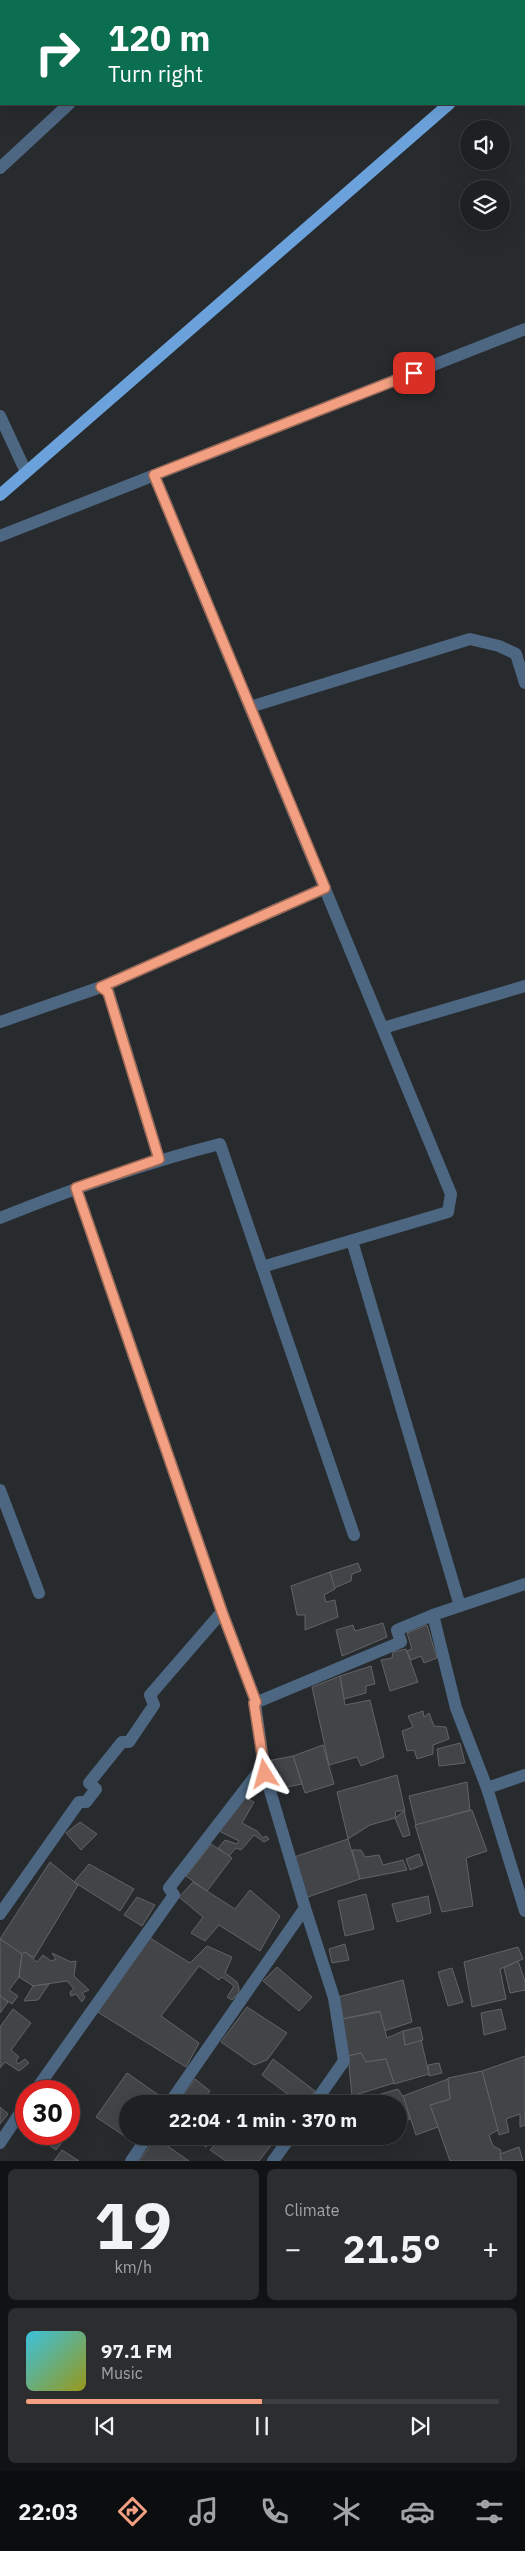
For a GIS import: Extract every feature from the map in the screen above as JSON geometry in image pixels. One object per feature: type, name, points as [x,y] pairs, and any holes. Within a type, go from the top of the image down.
[{"type":"main road","points":[[0,495],[449,105]]},
{"type":"street","points":[[0,168],[68,105]]},
{"type":"street","points":[[0,536],[525,329]]},
{"type":"street","points":[[0,416],[26,472]]},
{"type":"street","points":[[154,475],[451,1194],[448,1212],[262,1267]]},
{"type":"street","points":[[250,707],[470,639],[521,651],[525,683]]},
{"type":"street","points":[[0,1022],[101,987],[325,888]]},
{"type":"street","points":[[383,1028],[525,986]]},
{"type":"street","points":[[101,987],[108,992],[159,1159]]},
{"type":"street","points":[[0,1218],[76,1188],[159,1159],[220,1144],[354,1535]]},
{"type":"street","points":[[76,1188],[222,1612],[256,1702],[254,1703],[265,1774],[334,1998],[344,2061],[320,2095]]},
{"type":"street","points":[[352,1241],[460,1606]]},
{"type":"street","points":[[0,1490],[39,1594]]},
{"type":"street","points":[[256,1702],[401,1642],[397,1630],[433,1615],[525,1584]]},
{"type":"street","points":[[0,1914],[79,1802],[86,1802],[96,1789],[89,1783],[122,1742],[129,1742],[154,1705],[150,1695],[222,1612]]},
{"type":"street","points":[[433,1615],[456,1708],[486,1788],[525,1911]]},
{"type":"street","points":[[43,2080],[174,1895],[169,1888],[256,1775],[265,1774]]},
{"type":"street","points":[[486,1788],[525,1775]]},
{"type":"street","points":[[175,2095],[305,1908]]},
{"type":"street","points":[[0,2143],[15,2120]]},
{"type":"street","points":[[132,2161],[142,2145]]},
{"type":"street","points":[[273,2161],[284,2145]]},
{"type":"building","points":[[358,1563],[361,1571],[352,1574],[351,1581],[334,1588],[330,1572]]},
{"type":"building","points":[[330,1572],[335,1589],[324,1595],[326,1602],[335,1600],[338,1617],[305,1630],[305,1615],[297,1615],[291,1586]]},
{"type":"building","points":[[383,1623],[387,1637],[342,1656],[336,1630],[353,1625],[355,1631]]},
{"type":"building","points":[[427,1625],[437,1658],[424,1663],[421,1656],[411,1660],[407,1651],[412,1649],[407,1633]]},
{"type":"building","points":[[406,1649],[418,1682],[390,1691],[381,1660],[392,1658],[393,1652]]},
{"type":"building","points":[[371,1666],[375,1684],[366,1686],[366,1693],[344,1699],[340,1676]]},
{"type":"building","points":[[340,1676],[345,1705],[370,1700],[384,1757],[361,1766],[357,1757],[329,1765],[312,1687]]},
{"type":"building","points":[[423,1711],[424,1717],[429,1713],[434,1726],[446,1727],[449,1739],[433,1745],[433,1754],[417,1759],[414,1750],[407,1751],[402,1731],[413,1727],[408,1716]]},
{"type":"building","points":[[460,1743],[465,1763],[439,1766],[437,1749]]},
{"type":"building","points":[[323,1745],[334,1784],[305,1793],[293,1756]]},
{"type":"building","points":[[293,1756],[302,1784],[273,1790],[267,1761]]},
{"type":"building","points":[[397,1775],[405,1811],[396,1811],[395,1818],[370,1825],[348,1839],[337,1792]]},
{"type":"building","points":[[467,1782],[470,1810],[416,1825],[409,1796]]},
{"type":"building","points":[[245,1798],[254,1802],[242,1823],[257,1831],[263,1838],[266,1836],[269,1839],[264,1842],[254,1835],[241,1850],[236,1848],[229,1856],[218,1848],[225,1840],[237,1844],[239,1841],[219,1831]]},
{"type":"building","points":[[472,1810],[487,1851],[466,1858],[473,1906],[442,1912],[415,1825]]},
{"type":"building","points":[[404,1811],[410,1835],[403,1837],[395,1818]]},
{"type":"building","points":[[80,1822],[97,1834],[81,1850],[66,1833]]},
{"type":"building","points":[[348,1839],[360,1879],[305,1898],[294,1857]]},
{"type":"building","points":[[211,1844],[232,1858],[207,1891],[186,1876]]},
{"type":"building","points":[[352,1850],[361,1850],[365,1857],[379,1855],[383,1865],[403,1860],[407,1870],[360,1879]]},
{"type":"building","points":[[419,1854],[423,1865],[410,1870],[406,1859]]},
{"type":"building","points":[[50,1862],[78,1885],[34,1958],[25,1952],[22,1954],[0,1939]]},
{"type":"building","points":[[89,1864],[134,1889],[120,1911],[74,1882]]},
{"type":"building","points":[[193,1882],[235,1909],[250,1890],[280,1916],[260,1951],[219,1925],[205,1941],[191,1933],[203,1917],[179,1897]]},
{"type":"building","points":[[366,1894],[374,1929],[345,1936],[338,1901]]},
{"type":"building","points":[[428,1896],[431,1913],[397,1922],[392,1904]]},
{"type":"building","points":[[137,1897],[155,1905],[142,1926],[124,1915]]},
{"type":"building","points":[[150,1938],[190,1963],[207,1946],[232,1957],[225,1973],[237,1982],[239,1993],[232,2000],[227,1997],[234,1986],[222,1977],[219,1980],[199,1966],[161,2016],[199,2043],[186,2067],[96,2011]]},
{"type":"building","points":[[0,1939],[22,1954],[19,1977],[9,1990],[18,1996],[12,2004],[0,1996]]},
{"type":"building","points":[[345,1944],[349,1960],[332,1963],[329,1949]]},
{"type":"building","points":[[518,1947],[523,1959],[500,1969],[506,1999],[472,2007],[464,1962]]},
{"type":"building","points":[[25,1952],[37,1962],[43,1955],[51,1961],[56,1959],[52,1953],[71,1962],[76,1961],[74,1976],[89,1990],[82,1993],[85,1997],[82,2002],[76,1994],[71,1996],[70,1992],[74,1989],[67,1981],[33,1986],[19,1977],[22,1954]]},
{"type":"building","points":[[518,1961],[525,1981],[525,1990],[510,1993],[504,1968]]},
{"type":"building","points":[[277,1967],[312,1997],[299,2011],[263,1981]]},
{"type":"building","points":[[452,1968],[463,2002],[448,2006],[438,1972]]},
{"type":"building","points":[[403,1980],[412,2022],[384,2031],[380,2011],[342,2019],[338,1997]]},
{"type":"building","points":[[49,1984],[38,2000],[24,2001],[33,1986]]},
{"type":"building","points":[[0,1996],[8,2002],[0,2013]]},
{"type":"building","points":[[247,2007],[287,2033],[267,2060],[254,2065],[221,2042]]},
{"type":"building","points":[[13,2009],[31,2023],[11,2050],[19,2057],[16,2061],[18,2064],[25,2059],[29,2063],[19,2071],[5,2062],[0,2068],[0,2027]]},
{"type":"building","points":[[501,2009],[506,2029],[484,2035],[481,2013]]},
{"type":"building","points":[[380,2012],[387,2038],[403,2031],[405,2045],[421,2040],[429,2074],[394,2084],[386,2059],[366,2062],[361,2053],[348,2056],[342,2019]]},
{"type":"building","points":[[420,2027],[423,2040],[405,2045],[403,2031]]},
{"type":"building","points":[[361,2053],[366,2062],[386,2059],[394,2083],[352,2095],[348,2056]]},
{"type":"building","points":[[525,2056],[525,2125],[520,2127],[520,2114],[506,2119],[509,2132],[499,2135],[482,2071]]},
{"type":"building","points":[[273,2059],[315,2091],[312,2095],[289,2095],[262,2075]]},
{"type":"building","points":[[439,2063],[442,2073],[429,2076],[428,2065]]},
{"type":"building","points":[[482,2071],[498,2130],[489,2135],[493,2146],[501,2150],[500,2161],[450,2161],[430,2105],[450,2099],[448,2078]]},
{"type":"building","points":[[127,2073],[159,2095],[119,2095],[119,2132],[96,2117]]},
{"type":"building","points":[[195,2079],[210,2091],[207,2095],[183,2095]]},
{"type":"building","points":[[448,2079],[450,2099],[430,2105],[438,2127],[416,2135],[407,2108],[406,2095]]},
{"type":"building","points":[[398,2089],[402,2095],[378,2095]]},
{"type":"building","points":[[0,2107],[8,2114],[0,2124]]},
{"type":"building","points":[[407,2108],[410,2119],[407,2120]]},
{"type":"building","points":[[49,2145],[60,2145],[56,2150]]},
{"type":"building","points":[[151,2145],[166,2145],[189,2161],[139,2161]]},
{"type":"building","points":[[215,2145],[271,2145],[259,2161],[226,2161],[210,2150]]},
{"type":"building","points":[[519,2147],[523,2161],[502,2161],[500,2154]]},
{"type":"building","points":[[62,2150],[79,2161],[54,2161]]},
{"type":"route","points":[[265,1774],[254,1703],[256,1702],[222,1612],[76,1188],[159,1159],[108,992],[101,987],[325,888],[154,475],[414,373]]}]
